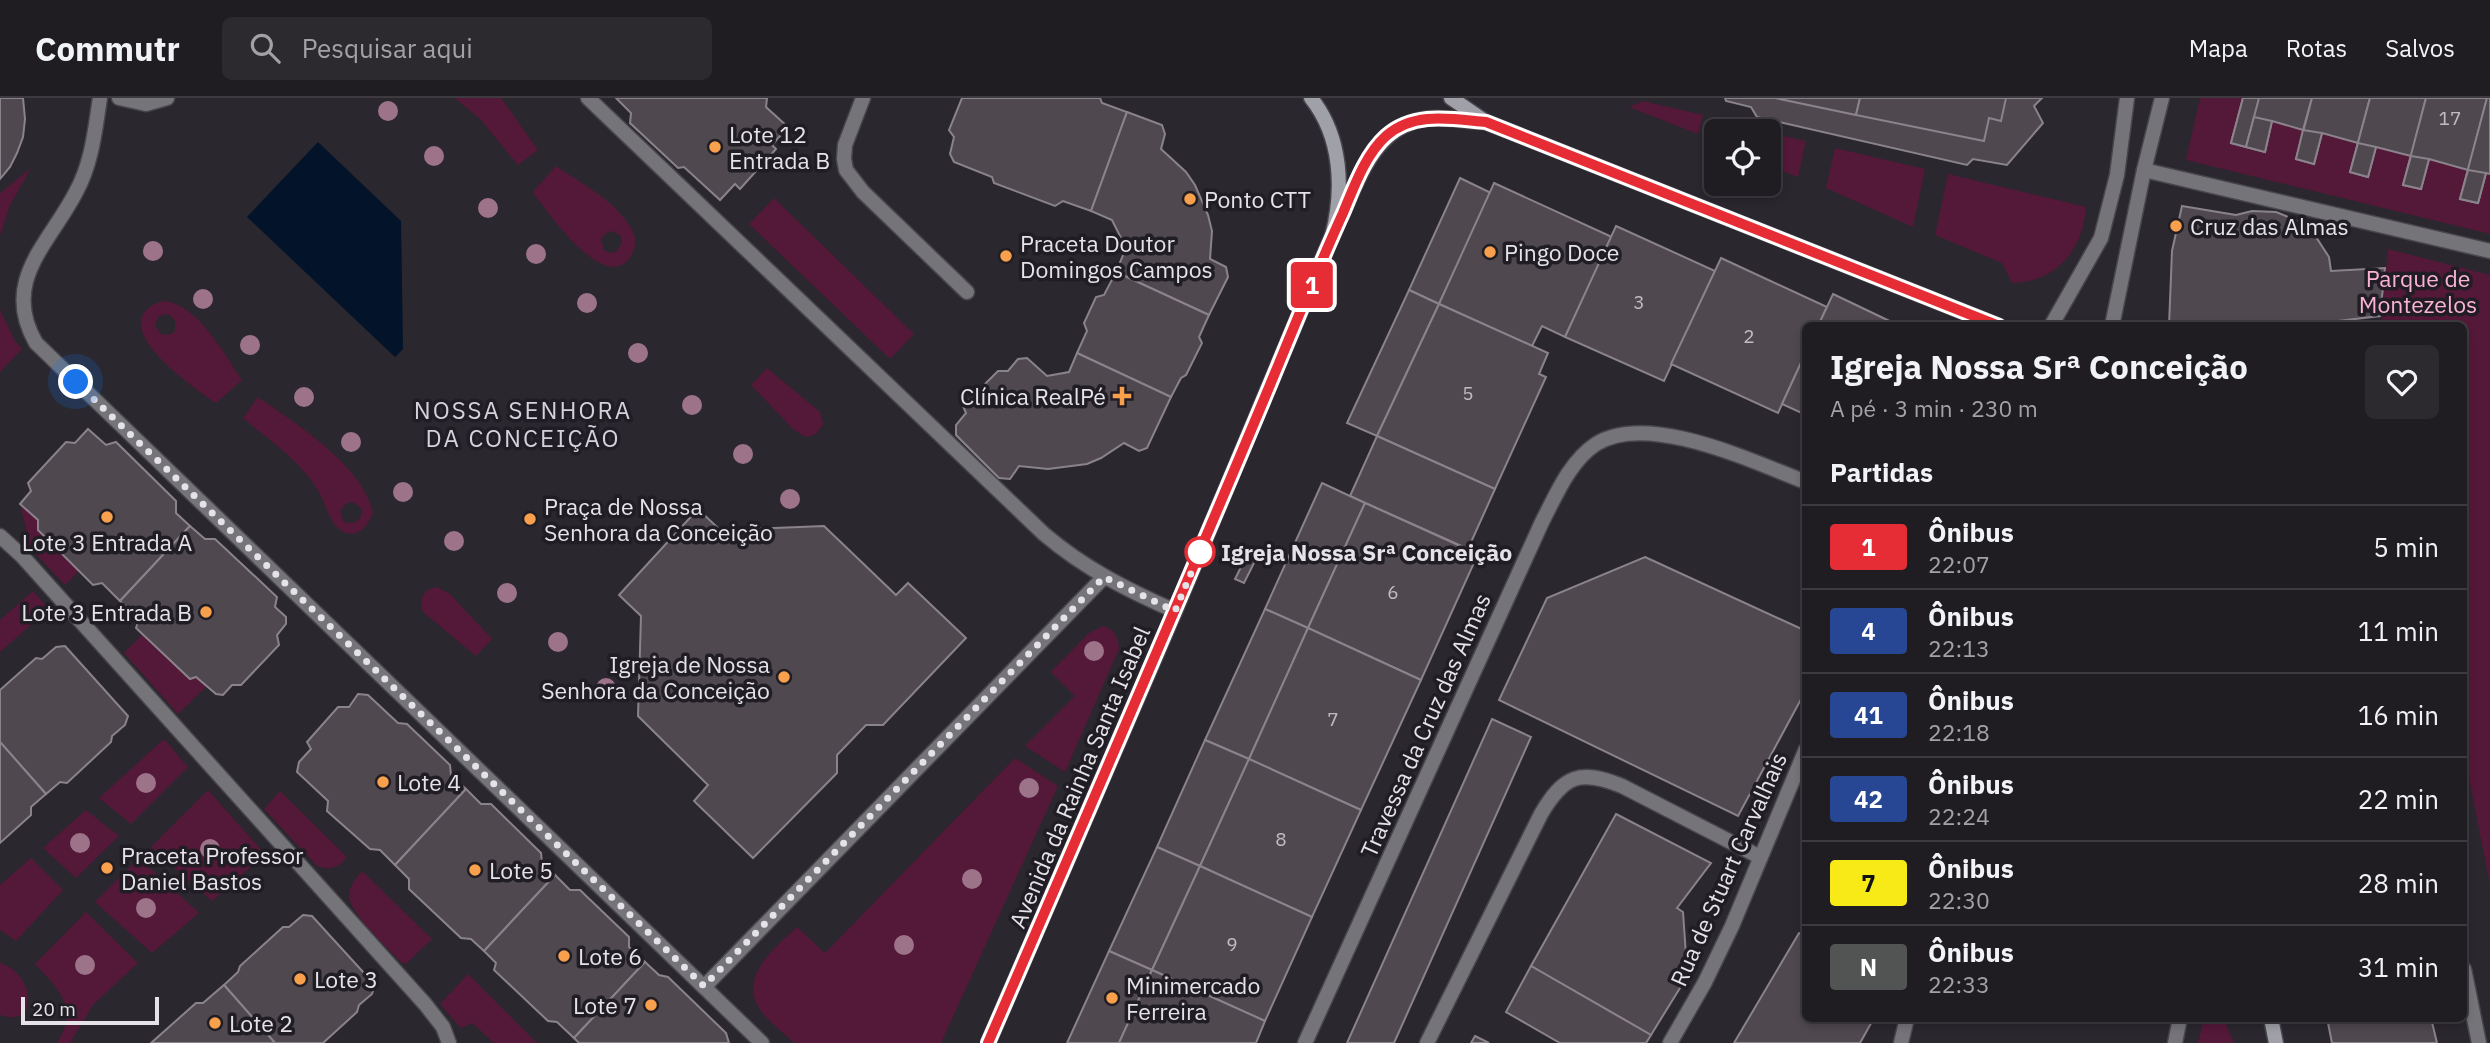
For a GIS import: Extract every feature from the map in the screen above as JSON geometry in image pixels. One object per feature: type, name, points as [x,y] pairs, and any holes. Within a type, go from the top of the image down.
[{"type":"main road","name":"Avenida da Rainha Santa Isabel","points":[[988,1043],[1175,611],[1332,236],[1338,215],[1340,179],[1332,138],[1311,98]]},
{"type":"main road","points":[[1451,98],[1486,122],[1989,322]]},
{"type":"main road","points":[[1332,236],[1361,173],[1384,137],[1416,120],[1435,118],[1486,122]]},
{"type":"main road","points":[[2272,1022],[2276,1043]]},
{"type":"street","points":[[100,98],[93,143],[80,184],[68,206],[24,264],[19,276],[18,309],[25,329],[76,382],[762,1043]]},
{"type":"street","points":[[119,98],[146,104],[167,98]]},
{"type":"street","points":[[588,98],[1044,534],[1075,559],[1104,577],[1175,611]]},
{"type":"street","points":[[863,98],[845,145],[846,170],[863,192],[967,292]]},
{"type":"street","points":[[2053,322],[2101,238],[2117,175],[2127,98]]},
{"type":"street","points":[[2113,322],[2144,170],[2162,98]]},
{"type":"street","points":[[2144,170],[2490,251]]},
{"type":"street","name":"Travessa da Cruz das Almas","points":[[1305,1043],[1542,522],[1579,459],[1595,444],[1614,435],[1658,433],[1705,446],[1802,481]]},
{"type":"street","points":[[0,536],[22,556],[425,1004],[443,1027],[449,1043]]},
{"type":"street","points":[[704,986],[1104,577]]},
{"type":"street","name":"Rua de Stuart Carvalhais","points":[[1670,1043],[1718,954],[1802,758]]},
{"type":"street","points":[[1427,1043],[1541,814],[1550,799],[1572,778],[1586,775],[1603,778],[1760,857]]},
{"type":"street","points":[[2467,984],[2479,1043]]},
{"type":"street","points":[[1901,1043],[1906,1022]]},
{"type":"street","points":[[2175,1043],[2179,1022]]},
{"type":"green space","points":[[455,98],[501,98],[538,150],[518,165],[480,119]]},
{"type":"green space","points":[[2200,98],[2243,98],[2231,143],[2264,152],[2272,121],[2303,130],[2296,159],[2314,164],[2322,133],[2358,143],[2350,172],[2367,177],[2376,147],[2411,156],[2403,185],[2420,189],[2429,159],[2468,170],[2460,198],[2478,203],[2486,173],[2490,174],[2490,234],[2186,160]]},
{"type":"green space","points":[[1643,101],[1703,115],[1698,134],[1629,107]]},
{"type":"green space","points":[[1781,136],[1806,141],[1798,177],[1781,171]]},
{"type":"green space","points":[[1835,148],[1925,169],[1913,227],[1826,188]]},
{"type":"green space","points":[[556,166],[597,193],[624,218],[635,237],[632,254],[621,265],[608,266],[593,259],[563,231],[533,192]],"holes":[[[612,231],[621,236],[622,243],[617,251],[610,253],[604,250],[601,239],[606,233]]]},
{"type":"green space","points":[[31,168],[10,205],[0,236],[0,193]]},
{"type":"green space","points":[[1948,174],[2086,207],[2084,223],[2073,250],[2054,270],[2042,277],[2012,283],[2002,263],[1935,235]]},
{"type":"green space","points":[[774,198],[914,334],[890,359],[749,224]]},
{"type":"green space","name":"Parque de Montezelos","points":[[2388,249],[2490,275],[2490,885],[2467,768],[2467,322],[2381,322]]},
{"type":"green space","points":[[162,301],[187,310],[208,331],[242,380],[216,403],[205,396],[173,370],[146,339],[141,324],[145,311]],"holes":[[[165,314],[175,321],[175,331],[169,335],[161,334],[155,326],[158,317]]]},
{"type":"green space","points":[[0,310],[15,341],[22,349],[0,372]]},
{"type":"green space","points":[[767,368],[820,412],[823,424],[816,434],[806,437],[794,430],[751,385]]},
{"type":"green space","points":[[258,397],[326,447],[342,462],[367,496],[373,513],[366,526],[351,534],[340,530],[317,489],[302,469],[243,418]],"holes":[[[353,502],[361,508],[361,516],[357,521],[343,521],[340,510],[347,503]]]},
{"type":"green space","points":[[20,504],[38,520],[39,531],[79,571],[65,585],[31,549]]},
{"type":"green space","points":[[437,587],[450,594],[492,639],[476,656],[423,612],[423,596],[428,590]]},
{"type":"green space","points":[[33,591],[49,609],[0,652],[0,620]]},
{"type":"green space","points":[[1103,626],[1115,634],[1119,649],[1065,772],[1025,746],[1075,696],[1051,672],[1089,633]]},
{"type":"green space","points":[[143,634],[190,679],[196,677],[207,686],[178,714],[124,653]]},
{"type":"green space","points":[[164,739],[188,767],[131,824],[99,798]]},
{"type":"green space","points":[[1015,758],[1058,786],[941,1043],[794,1043],[763,1013],[754,996],[753,985],[763,963],[797,927],[825,953]]},
{"type":"green space","points":[[208,790],[265,854],[212,901],[151,847]]},
{"type":"green space","points":[[280,791],[347,857],[341,863],[330,868],[317,866],[264,809]]},
{"type":"green space","points":[[86,810],[119,836],[76,878],[43,848]]},
{"type":"green space","points":[[31,858],[63,890],[16,941],[0,930],[0,885]]},
{"type":"green space","points":[[139,858],[199,913],[152,953],[95,902]]},
{"type":"green space","points":[[362,871],[432,939],[406,964],[371,931],[351,903],[350,889]]},
{"type":"green space","points":[[86,912],[138,963],[93,1005],[70,1043],[58,1043],[66,1023],[65,1005],[58,990],[35,964]]},
{"type":"green space","points":[[0,963],[12,969],[26,988],[27,1008],[22,1014],[13,1017],[0,1015]]},
{"type":"green space","points":[[468,974],[537,1043],[494,1043],[472,1023],[461,1028],[440,1004]]},
{"type":"green space","points":[[2203,1022],[2225,1022],[2234,1043],[2198,1043]]},
{"type":"water","points":[[318,142],[401,221],[403,349],[395,357],[247,217]]},
{"type":"building","points":[[0,98],[23,98],[25,119],[23,137],[17,153],[0,179]]},
{"type":"building","name":"Lote 12 Entrada B","points":[[616,98],[767,98],[766,107],[788,127],[772,145],[776,149],[740,189],[735,184],[720,200],[684,167],[678,168],[630,123],[631,113]]},
{"type":"building","points":[[962,98],[1100,98],[1102,103],[1127,112],[1091,211],[1063,201],[1055,206],[994,183],[992,177],[954,162],[950,154],[954,137],[949,130]]},
{"type":"building","points":[[1725,98],[2042,98],[2034,106],[2043,123],[2007,165],[1973,159],[1967,165],[1781,122],[1781,119],[1757,117],[1751,107],[1726,101]]},
{"type":"building","points":[[1775,98],[1860,98],[1856,115]]},
{"type":"building","points":[[1860,98],[2006,98],[2001,121],[1989,118],[1984,141],[1856,115]]},
{"type":"building","points":[[2243,98],[2312,98],[2303,130],[2272,121],[2265,152],[2231,143]]},
{"type":"building","points":[[2243,98],[2259,98],[2246,147],[2231,143]]},
{"type":"building","points":[[2312,98],[2370,98],[2358,143],[2322,133],[2314,164],[2296,159]]},
{"type":"building","points":[[2370,98],[2426,98],[2411,156],[2376,147],[2368,177],[2350,172]]},
{"type":"building","points":[[2426,98],[2487,98],[2468,170],[2429,159],[2421,189],[2403,185]]},
{"type":"building","points":[[2487,98],[2490,98],[2490,174],[2486,173],[2478,203],[2460,199]]},
{"type":"building","points":[[1127,112],[1162,125],[1165,134],[1161,149],[1186,172],[1208,215],[1212,231],[1210,259],[1226,267],[1228,277],[1209,315],[1116,272],[1126,248],[1112,220],[1091,211]]},
{"type":"building","points":[[2254,117],[2272,121],[2265,152],[2246,147]]},
{"type":"building","points":[[2303,130],[2322,133],[2314,164],[2296,159]]},
{"type":"building","points":[[2358,143],[2376,147],[2368,177],[2350,172]]},
{"type":"building","points":[[2411,156],[2429,159],[2421,189],[2403,185]]},
{"type":"building","points":[[2468,170],[2486,173],[2478,203],[2460,199]]},
{"type":"building","points":[[1460,178],[1491,193],[1439,304],[1409,290]]},
{"type":"building","points":[[1494,183],[1612,237],[1565,337],[1542,326],[1532,346],[1439,304]]},
{"type":"building","points":[[2182,206],[2236,215],[2252,211],[2276,212],[2298,221],[2314,234],[2329,257],[2331,271],[2385,268],[2380,316],[2330,322],[2169,322],[2172,251]]},
{"type":"building","points":[[1616,226],[1715,271],[1664,381],[1565,337]]},
{"type":"building","points":[[1721,258],[1827,307],[1820,322],[1802,322],[1802,361],[1778,413],[1671,364]]},
{"type":"building","points":[[1116,272],[1209,315],[1199,337],[1202,343],[1171,397],[1077,353],[1087,331],[1084,323],[1096,297],[1104,295]]},
{"type":"building","points":[[1409,290],[1439,304],[1377,436],[1347,423]]},
{"type":"building","points":[[1833,294],[1892,322],[1820,322]]},
{"type":"building","points":[[1439,304],[1548,353],[1539,374],[1546,377],[1495,489],[1377,436]]},
{"type":"building","points":[[1077,353],[1171,397],[1147,448],[1139,451],[1124,443],[1087,464],[1048,469],[1019,466],[1010,479],[999,478],[956,435],[956,425],[966,413],[963,406],[998,371],[1008,371],[1018,359],[1027,358],[1047,376],[1069,372]]},
{"type":"building","points":[[1802,361],[1802,413],[1782,404]]},
{"type":"building","name":"Lote 3 Entrada A","points":[[88,429],[106,445],[116,442],[176,501],[176,513],[190,526],[120,601],[102,583],[93,585],[38,530],[38,520],[20,504],[31,491],[28,483],[66,442],[75,443]]},
{"type":"building","points":[[1377,436],[1495,489],[1468,549],[1350,496]]},
{"type":"building","points":[[1322,483],[1365,503],[1308,628],[1265,609]]},
{"type":"building","points":[[1365,503],[1478,554],[1421,680],[1308,628]]},
{"type":"building","name":"Igreja de Nossa Senhora da Conceição","points":[[698,509],[720,530],[824,526],[896,595],[908,583],[966,638],[883,725],[866,725],[837,755],[837,773],[753,858],[694,801],[708,785],[638,716],[641,616],[619,595]]},
{"type":"building","name":"Lote 3 Entrada B","points":[[190,526],[205,539],[215,539],[277,597],[275,607],[286,617],[286,624],[277,635],[279,645],[241,685],[232,685],[223,695],[216,694],[196,677],[190,679],[136,628],[139,619],[120,601]]},
{"type":"building","points":[[1246,557],[1255,561],[1244,583],[1235,579]]},
{"type":"building","points":[[1645,557],[1802,629],[1802,697],[1738,816],[1499,700],[1547,598]]},
{"type":"building","points":[[1265,609],[1308,628],[1249,759],[1205,740]]},
{"type":"building","points":[[1308,628],[1421,680],[1361,810],[1249,759]]},
{"type":"building","points":[[65,646],[128,716],[125,725],[112,736],[111,742],[67,783],[60,782],[46,794],[0,742],[0,690],[36,658],[42,659],[56,647]]},
{"type":"building","name":"Lote 4","points":[[358,694],[368,695],[398,723],[407,724],[450,765],[451,775],[466,789],[395,865],[380,850],[370,849],[327,811],[328,801],[297,772],[299,762],[311,749],[307,742],[338,707],[349,707]]},
{"type":"building","points":[[1492,719],[1531,737],[1394,1043],[1347,1043]]},
{"type":"building","points":[[1205,740],[1249,759],[1200,866],[1157,847]]},
{"type":"building","points":[[0,742],[46,794],[31,807],[31,815],[0,843]]},
{"type":"building","points":[[1249,759],[1361,810],[1312,917],[1200,866]]},
{"type":"building","name":"Lote 5","points":[[466,789],[481,804],[491,804],[541,853],[542,863],[555,875],[484,951],[471,939],[461,938],[409,889],[409,879],[395,865]]},
{"type":"building","points":[[1616,814],[1711,863],[1677,908],[1683,912],[1686,955],[1696,962],[1651,1035],[1531,966]]},
{"type":"building","points":[[1157,847],[1200,866],[1152,970],[1109,951]]},
{"type":"building","points":[[1200,866],[1312,917],[1265,1021],[1152,970]]},
{"type":"building","name":"Lote 6","points":[[555,875],[570,890],[580,890],[629,937],[629,947],[645,962],[574,1038],[557,1022],[548,1021],[494,970],[496,963],[484,951]]},
{"type":"building","name":"Lote 3","points":[[303,915],[312,916],[375,985],[372,994],[359,1005],[357,1012],[323,1043],[275,1043],[224,985],[238,972],[240,966],[283,927],[289,927]]},
{"type":"building","points":[[1799,933],[1802,935],[1802,1022],[1872,1022],[1860,1043],[1734,1043]]},
{"type":"building","points":[[1109,951],[1152,970],[1119,1043],[1067,1043]]},
{"type":"building","name":"Lote 7","points":[[645,962],[659,975],[668,977],[726,1033],[729,1043],[579,1043],[574,1038]]},
{"type":"building","points":[[1531,966],[1651,1035],[1646,1043],[1560,1043],[1506,1012]]},
{"type":"building","points":[[1152,970],[1265,1021],[1256,1043],[1119,1043]]},
{"type":"building","name":"Lote 2","points":[[224,985],[275,1043],[151,1043],[196,1003],[203,1003]]},
{"type":"building","points":[[2328,1022],[2432,1022],[2437,1043],[2332,1043]]},
{"type":"building","points":[[1475,1036],[1489,1043],[1471,1043]]},
{"type":"bus line","name":"1","points":[[988,1043],[1175,611],[1332,236],[1361,173],[1384,137],[1416,120],[1435,118],[1486,122],[1989,322]]},
{"type":"place","name":"Lote 12 Entrada B","points":[[715,147]]},
{"type":"place","name":"Ponto CTT","points":[[1190,199]]},
{"type":"place","name":"Cruz das Almas","points":[[2176,226]]},
{"type":"place","name":"Pingo Doce","points":[[1490,252]]},
{"type":"place","name":"Praceta Doutor Domingos Campos","points":[[1006,256]]},
{"type":"place","name":"Clínica RealPé","points":[[1122,396]]},
{"type":"place","name":"Lote 3 Entrada A","points":[[107,517]]},
{"type":"place","name":"Praça de Nossa Senhora da Conceição","points":[[530,519]]},
{"type":"place","name":"Igreja Nossa Srª Conceição","points":[[1200,552]]},
{"type":"place","name":"Lote 3 Entrada B","points":[[206,612]]},
{"type":"place","name":"Igreja de Nossa Senhora da Conceição","points":[[784,677]]},
{"type":"place","name":"Lote 4","points":[[383,782]]},
{"type":"place","name":"Praceta Professor Daniel Bastos","points":[[107,868]]},
{"type":"place","name":"Lote 5","points":[[475,870]]},
{"type":"place","name":"Lote 6","points":[[564,956]]},
{"type":"place","name":"Lote 3","points":[[300,979]]},
{"type":"place","name":"Minimercado Ferreira","points":[[1112,998]]},
{"type":"place","name":"Lote 7","points":[[651,1005]]},
{"type":"place","name":"Lote 2","points":[[215,1023]]},
{"type":"district","name":"NOSSA SENHORA DA CONCEIÇÃO","points":[[523,424]]},
{"type":"route","points":[[76,382],[704,986],[1104,577],[1175,611],[1200,552]]}]
